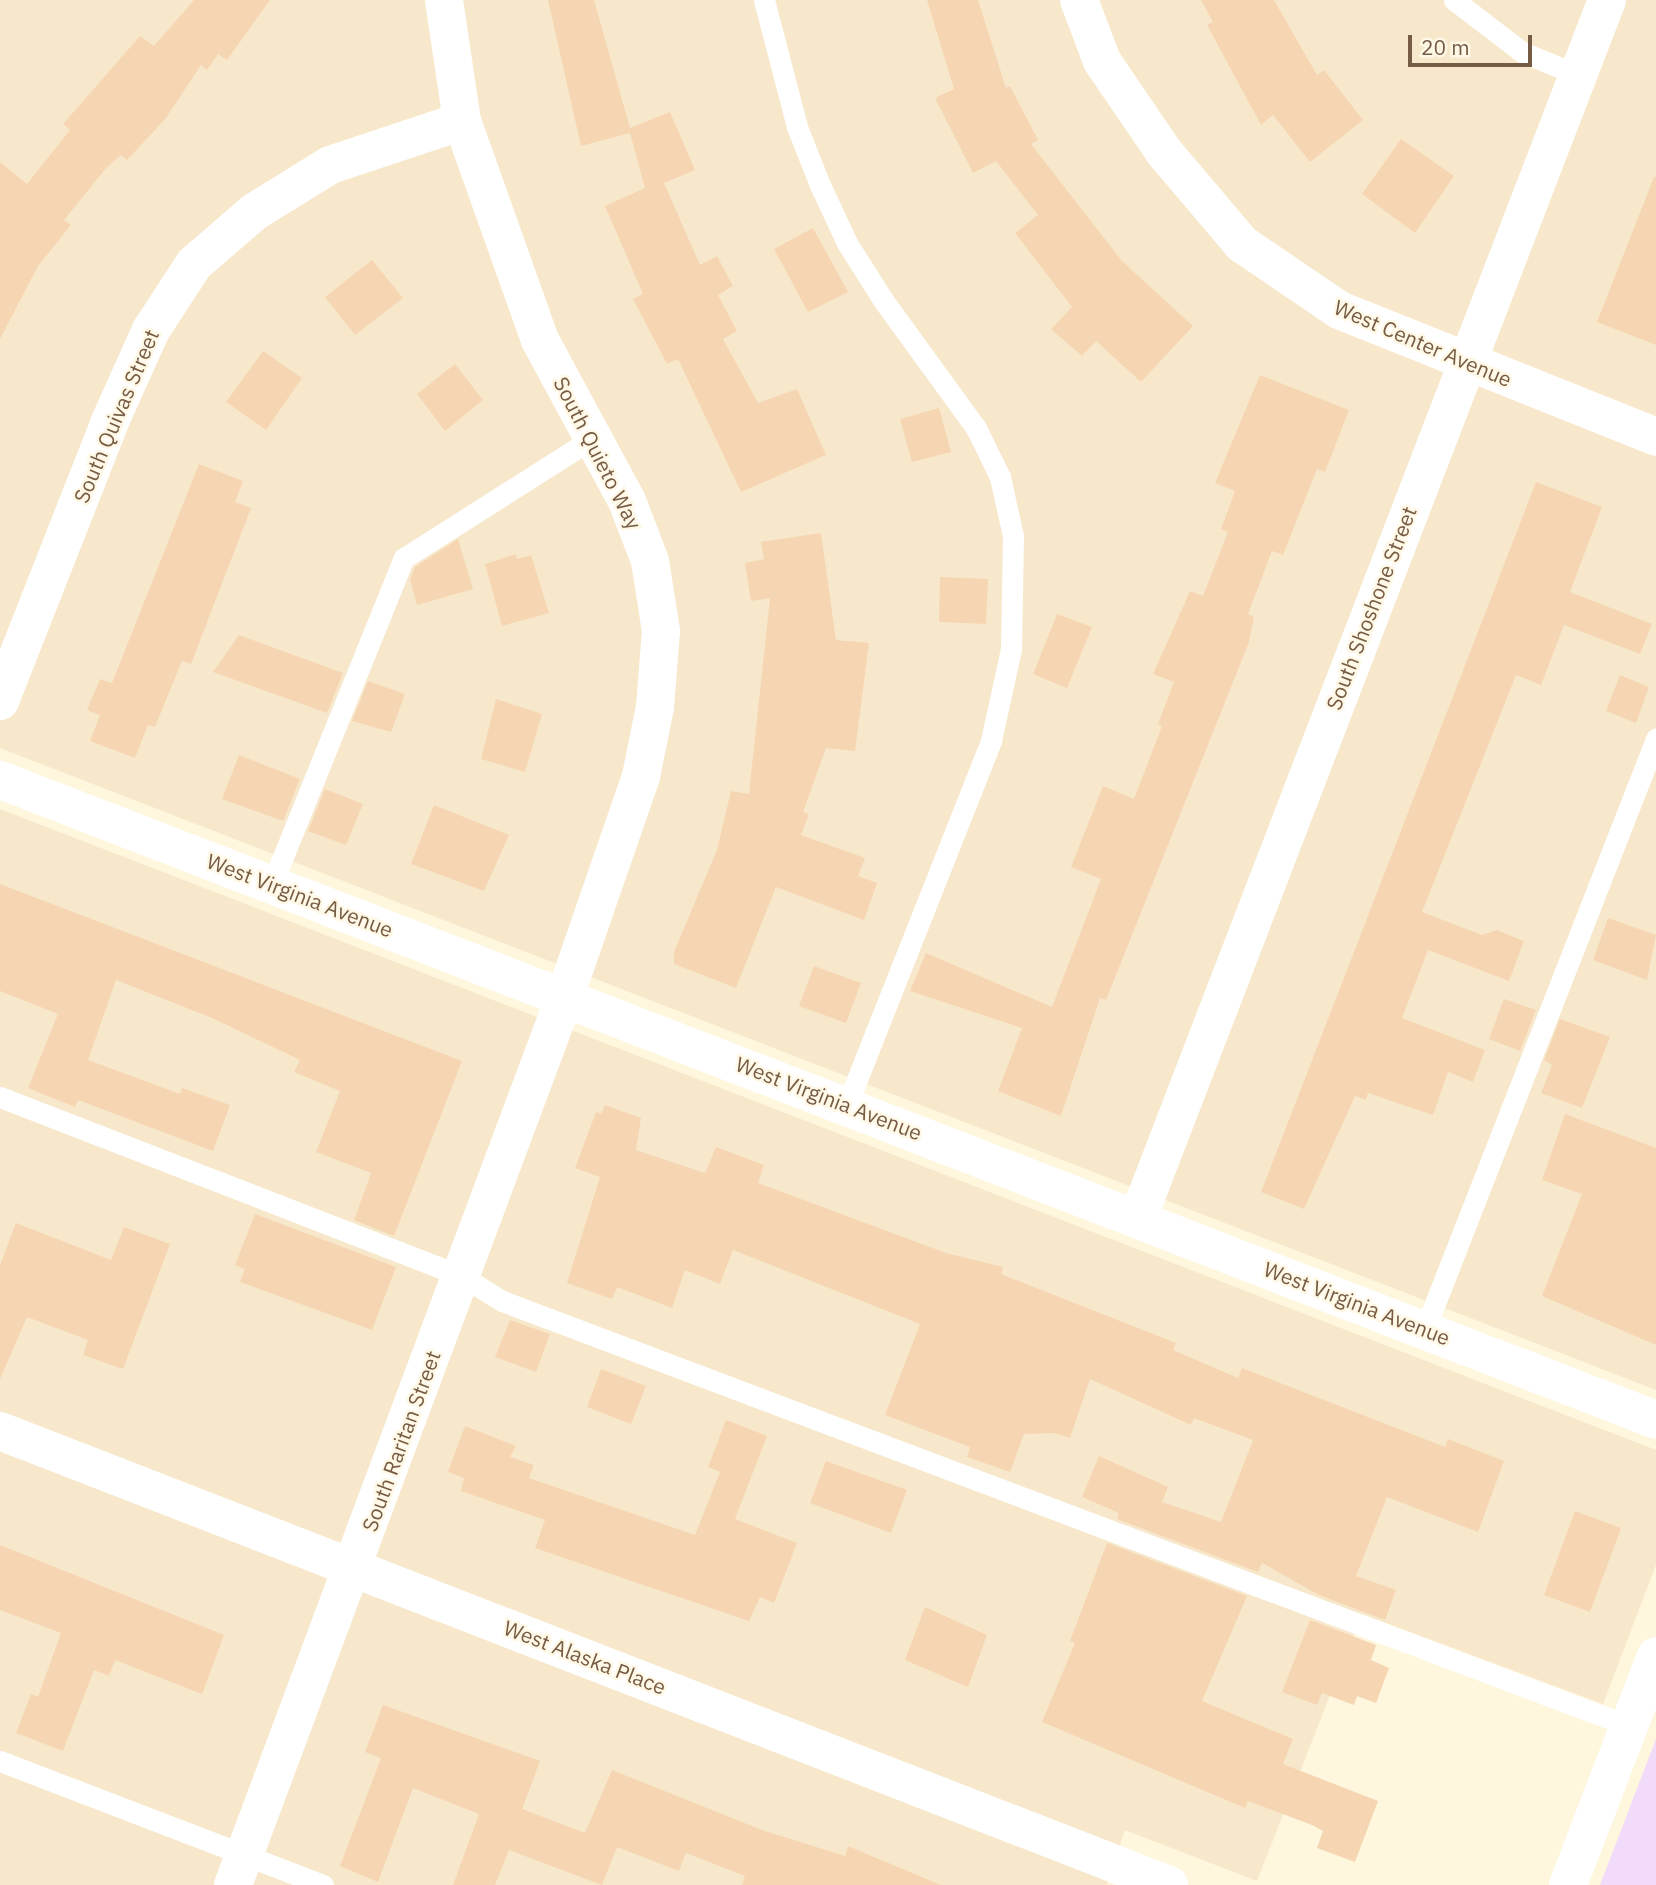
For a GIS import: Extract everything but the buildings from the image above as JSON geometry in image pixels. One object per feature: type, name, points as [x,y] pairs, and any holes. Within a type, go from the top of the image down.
[{"type":"street","points":[[444,0],[462,121]]},
{"type":"street","name":"West Center Avenue","points":[[1079,0],[1102,61],[1164,152],[1242,244],[1339,310],[1464,364],[1656,437]]},
{"type":"street","name":"South Shoshone Street","points":[[1138,1217],[1464,364],[1607,0]]},
{"type":"street","name":"South Quieto Way","points":[[462,121],[540,340],[627,501],[650,561],[661,631],[655,708],[641,776],[565,996]]},
{"type":"street","name":"South Quivas Street","points":[[0,701],[111,419],[151,330],[194,264],[254,212],[330,165],[462,121]]},
{"type":"street","name":"West Virginia Avenue","points":[[0,780],[1138,1217],[1656,1420]]},
{"type":"street","name":"South Raritan Street","points":[[239,1870],[565,996]]},
{"type":"street","name":"West Alaska Place","points":[[0,1431],[1168,1885]]},
{"type":"street","points":[[1568,1885],[1656,1656]]},
{"type":"lane","points":[[764,0],[797,127],[825,197],[883,300],[976,428],[1000,477],[1013,536],[1015,605],[1007,686],[998,719],[847,1105]]},
{"type":"lane","points":[[1454,0],[1522,52],[1578,75]]},
{"type":"lane","points":[[272,884],[404,558],[593,439]]},
{"type":"lane","points":[[1425,1329],[1656,738]]},
{"type":"lane","points":[[0,1097],[462,1276],[502,1301],[1629,1727]]},
{"type":"lane","points":[[0,1761],[239,1870],[323,1885]]},
{"type":"shaded area","points":[[0,0],[1656,0],[1656,1390],[0,748]]},
{"type":"shaded area","points":[[0,809],[1656,1450],[1656,1565],[1603,1704],[1362,1614],[1257,1881],[1125,1830],[1107,1885],[0,1885]]},
{"type":"shaded area","points":[[1656,1739],[1656,1885],[1600,1885]]}]
